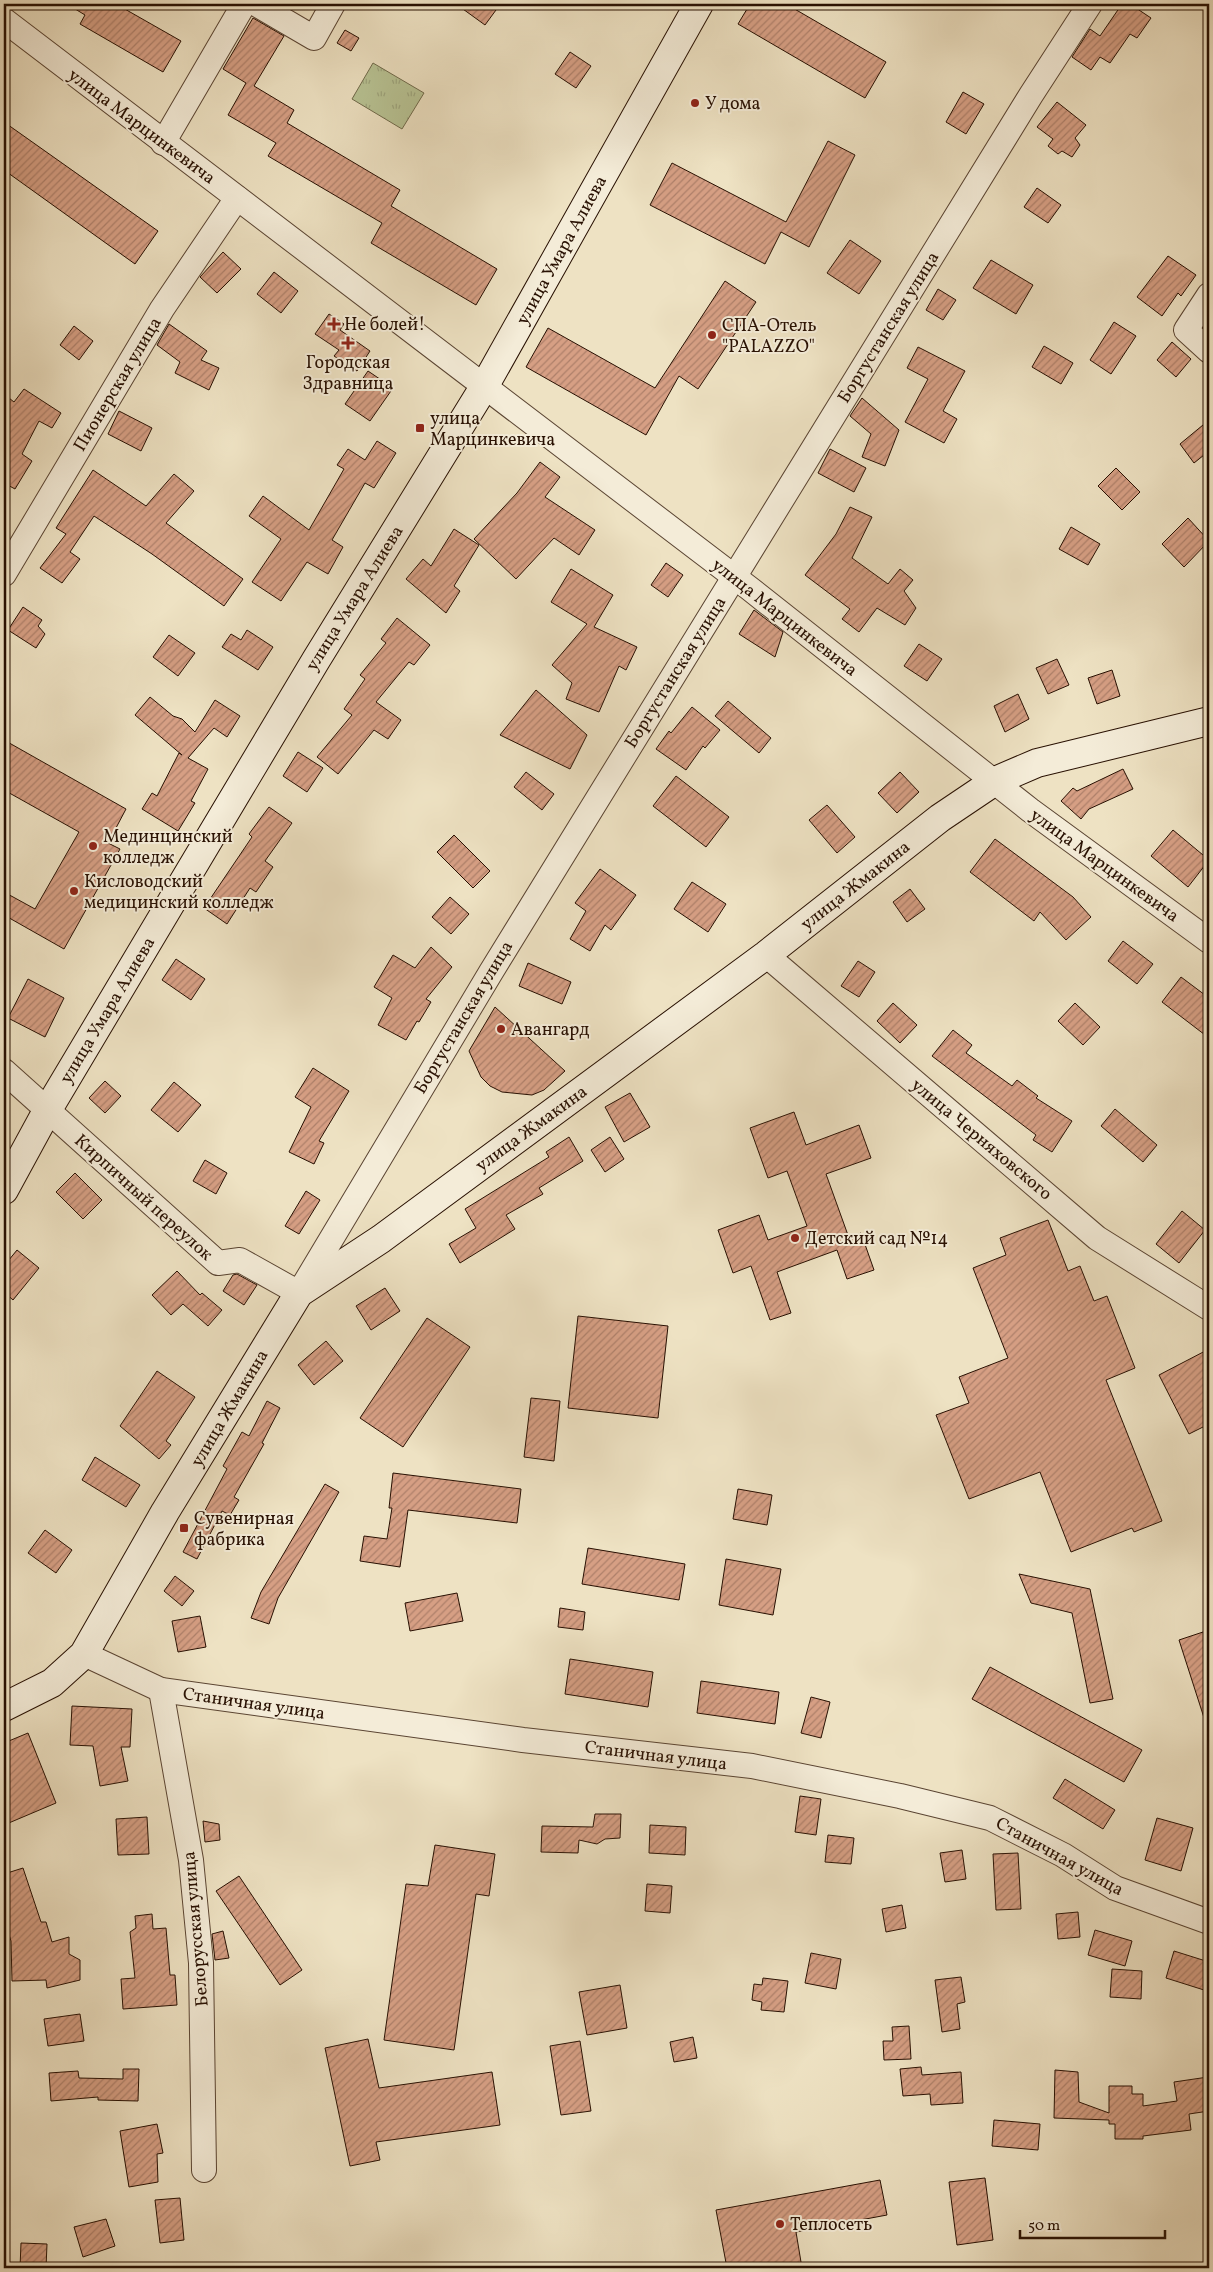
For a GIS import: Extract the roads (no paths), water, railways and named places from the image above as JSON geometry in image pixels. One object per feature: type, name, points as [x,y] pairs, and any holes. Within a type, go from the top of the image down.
[{"type":"street","points":[[163,143],[244,4]]},
{"type":"street","points":[[256,4],[314,38],[333,4]]},
{"type":"street","name":"улица Умара Алиева","points":[[4,1190],[47,1111],[306,677],[484,387],[699,4]]},
{"type":"street","name":"Боргустанская улица","points":[[299,1293],[416,1094],[1031,95],[1090,4]]},
{"type":"street","name":"улица Марцинкевича","points":[[4,20],[734,577],[1030,810],[1209,941]]},
{"type":"street","name":"Пионерская улица","points":[[4,574],[162,309],[237,198]]},
{"type":"street","points":[[1209,296],[1186,330],[1209,351]]},
{"type":"street","name":"улица Жмакина","points":[[4,1707],[52,1683],[84,1654],[165,1512],[299,1293],[381,1238],[766,955],[940,818],[995,781],[1037,763],[1209,721]]},
{"type":"street","name":"улица Черняховского","points":[[766,955],[1097,1238],[1209,1308]]},
{"type":"street","name":"Кирпичный переулок","points":[[4,1071],[218,1263],[240,1260],[299,1293]]},
{"type":"street","name":"Станичная улица","points":[[84,1654],[161,1690],[523,1740],[752,1766],[900,1796],[990,1818],[1063,1855],[1115,1888],[1209,1922]]},
{"type":"street","name":"Белорусская улица","points":[[161,1690],[191,1860],[201,1963],[204,2170]]},
{"type":"place","name":"У дома","points":[[695,103]]},
{"type":"place","name":"Не болей!","points":[[334,324]]},
{"type":"place","name":"СПА-Отель \"PALAZZO\"","points":[[712,335]]},
{"type":"place","name":"Городская Здравница","points":[[348,343]]},
{"type":"place","name":"улица Марцинкевича","points":[[420,428]]},
{"type":"place","name":"Мединцинский колледж","points":[[93,846]]},
{"type":"place","name":"Кисловодский медицинский колледж","points":[[74,891]]},
{"type":"place","name":"Авангард","points":[[501,1029]]},
{"type":"place","name":"Детский сад №14","points":[[795,1238]]},
{"type":"place","name":"Сувенирная фабрика","points":[[184,1528]]},
{"type":"place","name":"Теплосеть","points":[[780,2224]]}]
